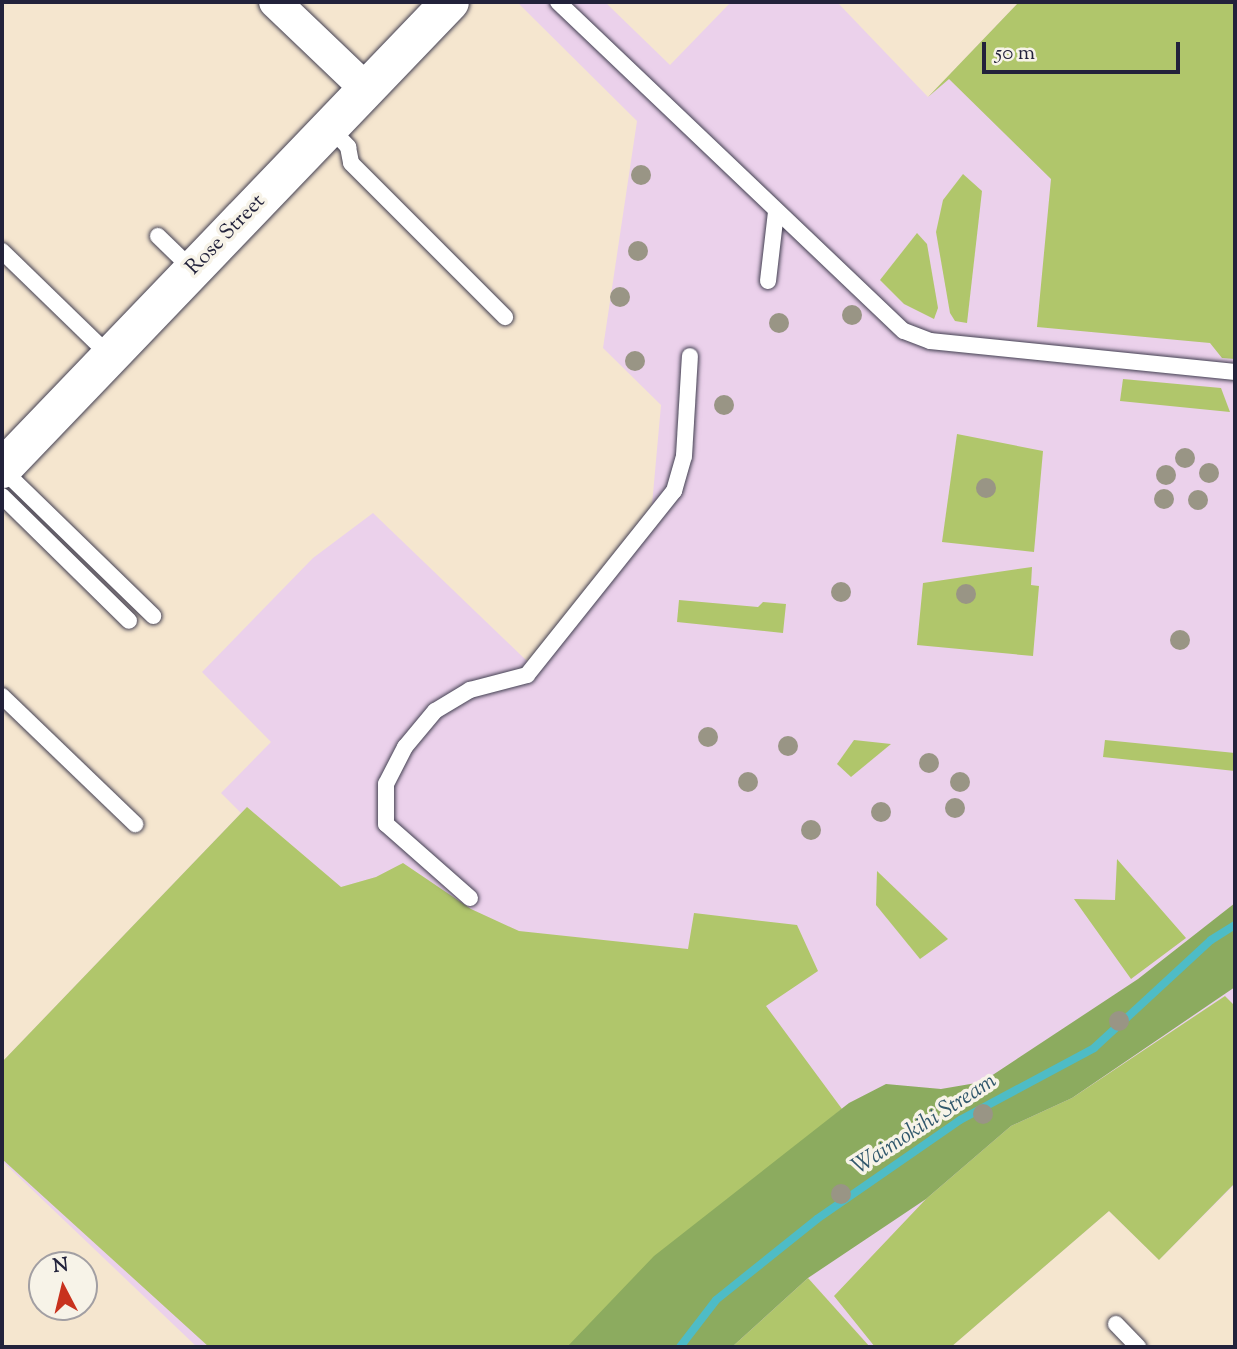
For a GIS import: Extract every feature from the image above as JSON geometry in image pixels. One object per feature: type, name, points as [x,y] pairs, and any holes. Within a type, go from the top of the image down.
[{"type":"street","points":[[275,2],[366,89]]},
{"type":"street","name":"Rose Street","points":[[2,469],[450,2]]},
{"type":"lane","points":[[558,2],[888,320],[917,337],[1235,372]]},
{"type":"lane","points":[[329,127],[348,147],[351,163],[505,317]]},
{"type":"lane","points":[[768,281],[776,212]]},
{"type":"lane","points":[[158,236],[193,270]]},
{"type":"lane","points":[[2,251],[110,356]]},
{"type":"lane","points":[[470,898],[386,824],[386,785],[405,747],[435,711],[470,690],[527,675],[674,491],[684,456],[690,356]]},
{"type":"lane","points":[[2,469],[152,615]]},
{"type":"lane","points":[[2,496],[129,621]]},
{"type":"lane","points":[[2,696],[135,824]]},
{"type":"lane","points":[[1116,1324],[1138,1347]]},
{"type":"shaded area","points":[[517,2],[605,2],[670,65],[731,2],[837,2],[928,97],[1019,2],[1235,2],[1235,1184],[1159,1260],[1109,1211],[951,1347],[197,1347],[2,1161],[2,1062],[241,813],[221,793],[271,742],[202,672],[313,558],[373,513],[528,662],[652,505],[661,405],[603,348],[637,121]]},
{"type":"green space","points":[[1019,2],[1235,2],[1235,359],[1222,358],[1210,343],[1037,327],[1051,179],[949,79],[928,97]]},
{"type":"green space","points":[[963,174],[982,191],[967,323],[955,321],[950,313],[936,232],[943,200]]},
{"type":"green space","points":[[917,233],[927,244],[938,308],[934,319],[904,304],[880,280]]},
{"type":"green space","points":[[1123,379],[1221,388],[1230,412],[1120,401]]},
{"type":"green space","points":[[957,434],[1043,451],[1034,552],[942,542]]},
{"type":"green space","points":[[1032,567],[1031,585],[1039,586],[1033,656],[917,645],[923,583]]},
{"type":"green space","points":[[679,600],[758,607],[763,602],[786,604],[783,633],[677,622]]},
{"type":"green space","points":[[854,740],[891,744],[851,777],[837,764]]},
{"type":"green space","points":[[1105,740],[1235,753],[1235,771],[1103,757]]},
{"type":"green space","points":[[247,807],[341,887],[376,877],[403,863],[471,909],[519,931],[688,949],[694,913],[797,925],[818,971],[766,1006],[842,1109],[773,1165],[606,1347],[209,1347],[2,1159],[2,1062]]},
{"type":"green space","points":[[1117,859],[1186,938],[1131,979],[1074,899],[1115,900]]},
{"type":"green space","points":[[877,871],[948,939],[920,959],[876,905]]},
{"type":"green space","points":[[1235,903],[1235,987],[1072,1098],[1011,1126],[926,1199],[808,1278],[732,1347],[567,1347],[654,1256],[849,1103],[886,1084],[941,1089],[982,1082],[1138,979]]},
{"type":"green space","points":[[1225,996],[1235,1006],[1235,1183],[1159,1260],[1109,1211],[951,1347],[875,1347],[834,1296],[926,1199],[1011,1126],[1072,1098]]},
{"type":"green space","points":[[808,1278],[870,1347],[732,1347]]},
{"type":"waterway","name":"Waimokihi Stream","points":[[680,1347],[716,1300],[817,1219],[960,1120],[1094,1048],[1211,940],[1235,925]]}]
